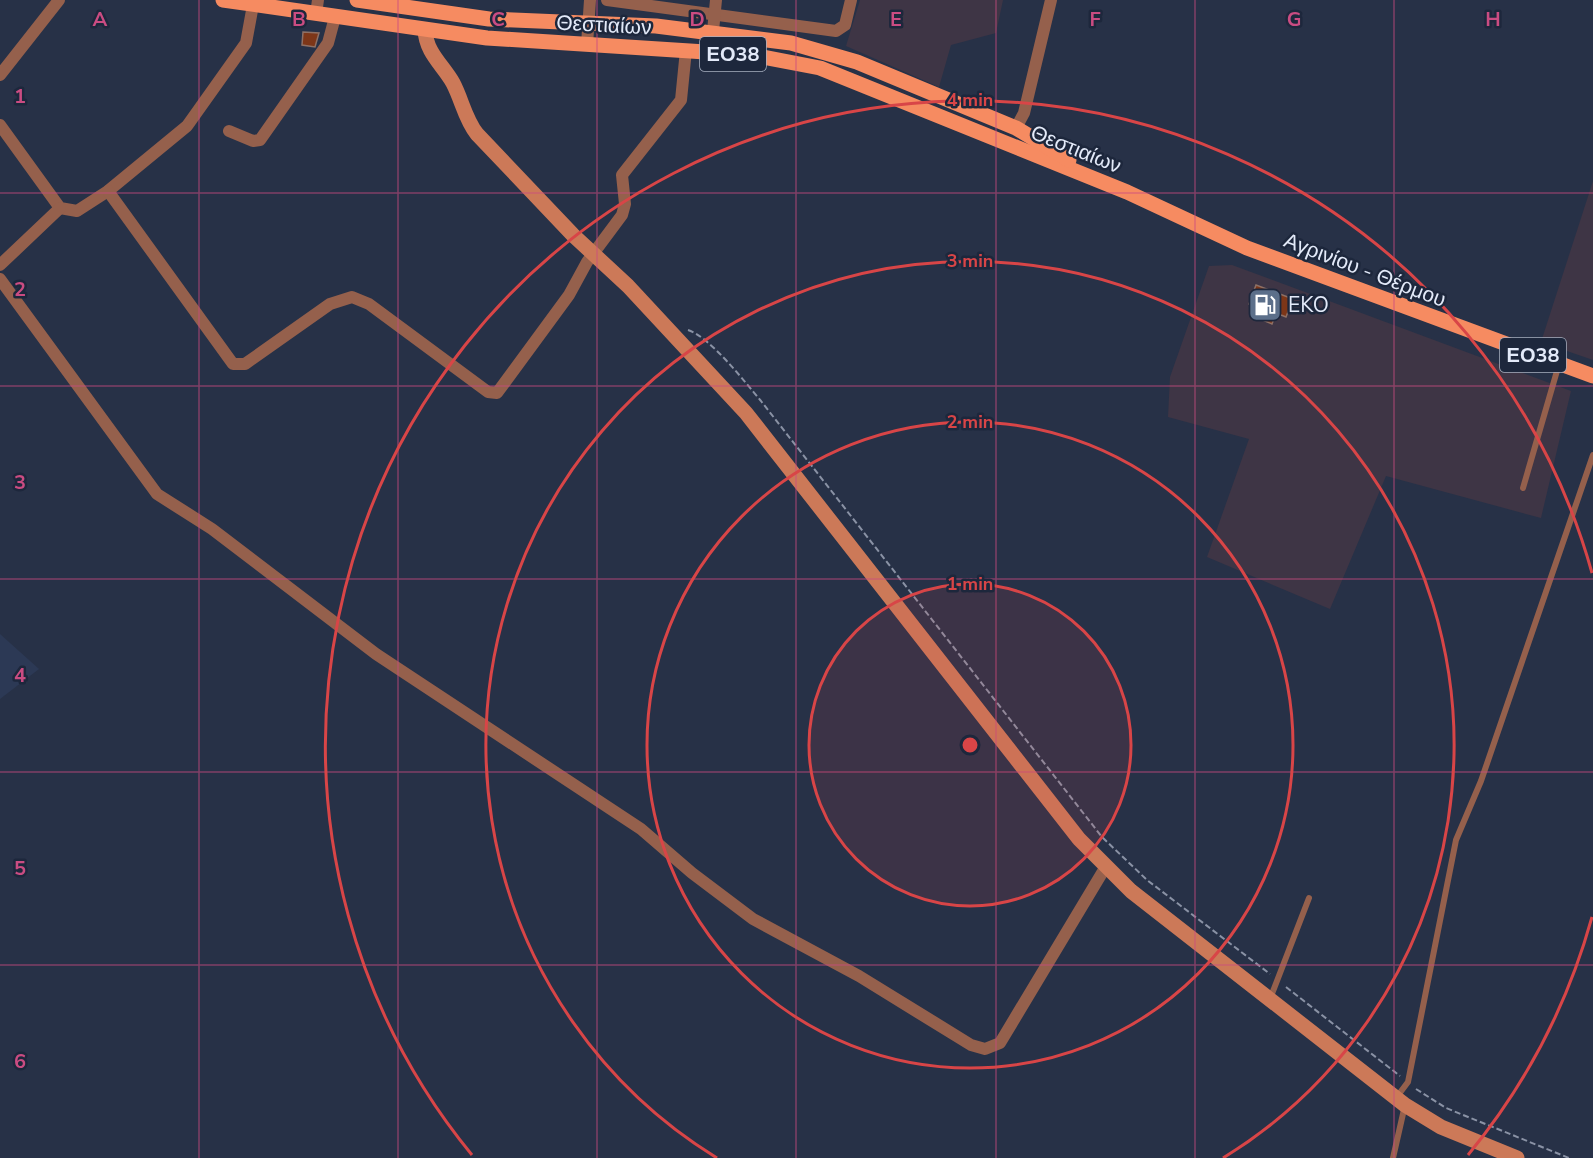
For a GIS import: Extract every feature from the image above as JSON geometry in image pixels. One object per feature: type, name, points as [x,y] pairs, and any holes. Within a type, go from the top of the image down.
[{"type":"main road","name":"Θεστιαίων","points":[[223,0],[253,5],[317,7],[335,17],[487,38],[686,50],[788,61],[851,79],[1127,192]]},
{"type":"main road","name":"Θεστιαίων","points":[[357,0],[489,19],[712,32],[791,43],[826,51],[1016,128],[1127,192]]},
{"type":"main road","points":[[487,38],[489,19]]},
{"type":"main road","name":"Αγρινίου - Θέρμου","points":[[1127,192],[1247,248],[1593,376]]},
{"type":"street","points":[[0,75],[59,0]]},
{"type":"street","points":[[587,45],[590,0]]},
{"type":"street","points":[[607,0],[836,31],[845,25],[851,0]]},
{"type":"street","points":[[711,52],[716,0]]},
{"type":"street","points":[[1016,128],[1023,113],[1051,0]]},
{"type":"street","points":[[0,125],[60,208],[77,210],[108,191],[187,126],[246,43],[253,5]]},
{"type":"street","points":[[229,131],[253,141],[260,140],[328,43],[335,17]]},
{"type":"street","points":[[425,30],[427,45],[454,85],[471,126],[593,254],[628,286],[746,413],[1079,839],[1105,868],[1400,1102],[1441,1127],[1517,1158]]},
{"type":"street","points":[[108,191],[230,360],[239,365],[268,350],[337,299],[352,297],[369,304],[488,392],[497,393],[569,295],[593,254],[624,211],[621,179],[624,171],[681,100],[686,50]]},
{"type":"street","points":[[0,265],[60,208]]},
{"type":"street","points":[[0,279],[157,494],[212,529],[376,654],[641,829],[692,873],[753,919],[859,976],[971,1045],[985,1049],[1000,1043],[1105,868]]},
{"type":"lane","points":[[1523,488],[1559,364]]},
{"type":"lane","points":[[1393,1158],[1400,1102],[1408,1082],[1456,840],[1481,781],[1593,455]]},
{"type":"lane","points":[[1270,1000],[1309,898]]},
{"type":"path","points":[[669,332],[684,329],[698,335],[744,380],[1115,851],[1148,880],[1408,1082],[1446,1108],[1569,1158]]},
{"type":"shaded area","points":[[860,0],[1003,0],[996,33],[951,45],[939,87],[846,46]]},
{"type":"shaded area","points":[[1593,181],[1593,360],[1541,342]]},
{"type":"shaded area","points":[[1232,265],[1571,391],[1541,518],[1386,476],[1330,609],[1207,557],[1249,439],[1168,417],[1170,377],[1209,266]]},
{"type":"shaded area","points":[[0,634],[39,669],[0,699]]},
{"type":"building","points":[[303,32],[319,33],[315,47],[302,45]]},
{"type":"building","points":[[1256,285],[1293,299],[1286,317],[1276,313],[1272,324],[1258,318],[1262,309],[1249,304]]},
{"type":"place","name":"EKO","points":[[1265,305]]}]
